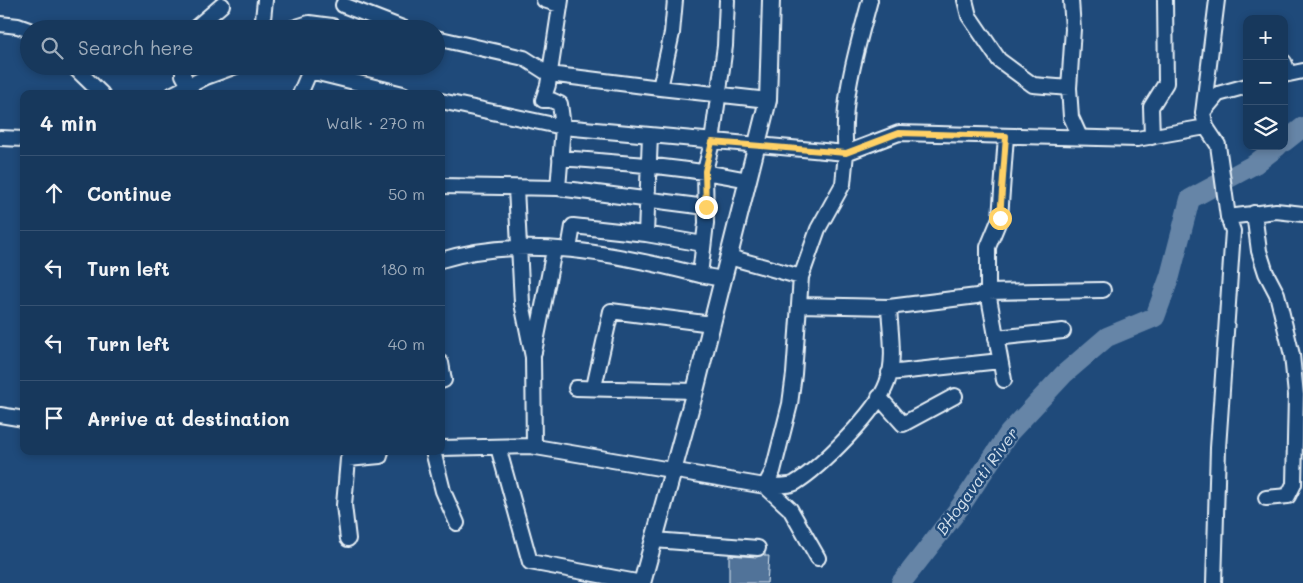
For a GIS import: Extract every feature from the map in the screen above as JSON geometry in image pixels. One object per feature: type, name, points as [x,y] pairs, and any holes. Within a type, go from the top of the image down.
[{"type":"street","points":[[263,20],[265,0]]},
{"type":"street","points":[[544,0],[561,3],[543,100],[551,100],[560,104],[563,127],[558,188]]},
{"type":"street","points":[[660,88],[669,50],[676,0]]},
{"type":"street","points":[[700,275],[706,207],[705,171],[712,142],[725,46],[727,0]]},
{"type":"street","points":[[498,447],[530,562],[642,583],[695,391],[768,100],[771,0]]},
{"type":"street","points":[[765,486],[773,471],[790,404],[801,277],[818,229],[843,184],[846,153],[843,132],[852,73],[870,0]]},
{"type":"street","points":[[965,0],[969,16],[999,60],[1033,86],[1069,88]]},
{"type":"street","points":[[1071,0],[1073,29],[1069,88],[1071,118],[1080,137]]},
{"type":"street","points":[[1152,137],[1151,107],[1166,83],[1165,0]]},
{"type":"street","points":[[1214,583],[1218,438],[1233,231],[1227,211],[1218,146],[1206,127],[1202,113],[1217,0]]},
{"type":"street","points":[[335,20],[344,2],[385,20]]},
{"type":"street","points":[[204,20],[222,5]]},
{"type":"street","points":[[0,24],[20,27]]},
{"type":"street","points":[[445,40],[524,58],[549,74],[768,100]]},
{"type":"street","points":[[1288,71],[1303,71]]},
{"type":"street","points":[[82,75],[98,90]]},
{"type":"street","points":[[183,75],[189,86]]},
{"type":"street","points":[[181,90],[215,75]]},
{"type":"street","points":[[302,90],[308,75]]},
{"type":"street","points":[[333,75],[387,90]]},
{"type":"street","points":[[1202,113],[1218,94],[1243,87]]},
{"type":"street","points":[[445,102],[563,127],[846,153],[899,133],[1137,139],[1206,127]]},
{"type":"street","points":[[646,234],[650,135]]},
{"type":"street","points":[[1004,380],[988,292],[988,248],[1000,218],[1006,136]]},
{"type":"street","points":[[0,138],[20,139]]},
{"type":"street","points":[[560,158],[649,164],[705,171],[748,180]]},
{"type":"street","points":[[445,186],[558,188],[647,201],[706,207]]},
{"type":"street","points":[[516,188],[522,303],[533,357],[534,446]]},
{"type":"street","points":[[1227,211],[1254,213],[1303,211]]},
{"type":"street","points":[[1254,213],[1259,251],[1266,273],[1277,294],[1292,355],[1299,394],[1299,473],[1288,496],[1266,498]]},
{"type":"street","points":[[569,249],[573,226],[646,234],[703,244]]},
{"type":"street","points":[[445,259],[467,252],[518,248],[569,249],[723,279]]},
{"type":"street","points":[[533,357],[554,250]]},
{"type":"street","points":[[728,257],[801,277]]},
{"type":"street","points":[[800,305],[889,307],[977,296],[988,292],[1103,290]]},
{"type":"street","points":[[445,448],[534,446],[610,458],[673,472],[765,486],[794,484],[825,458],[871,410],[887,383],[891,364],[889,307]]},
{"type":"street","points":[[594,387],[611,311],[712,324]]},
{"type":"street","points":[[996,338],[1062,331]]},
{"type":"street","points":[[889,373],[1000,361]]},
{"type":"street","points":[[576,388],[695,391]]},
{"type":"street","points":[[879,397],[903,424],[955,396]]},
{"type":"street","points":[[0,415],[20,418]]},
{"type":"street","points":[[348,539],[344,505],[348,459],[380,455]]},
{"type":"street","points":[[434,455],[443,491],[457,523]]},
{"type":"street","points":[[765,486],[790,510],[818,558]]},
{"type":"street","points":[[654,540],[758,548]]},
{"type":"building","points":[[765,553],[765,556],[769,556],[767,583],[729,583],[729,555],[757,557]]},
{"type":"waterway","points":[[1288,139],[1303,127]]},
{"type":"waterway","name":"BHogavati River","points":[[901,583],[960,507],[1009,433],[1064,374],[1107,337],[1155,317],[1170,276],[1190,199],[1255,164],[1273,150]]},
{"type":"route","points":[[706,207],[705,171],[712,142],[846,153],[899,133],[952,133],[1006,136],[1000,218]]}]
